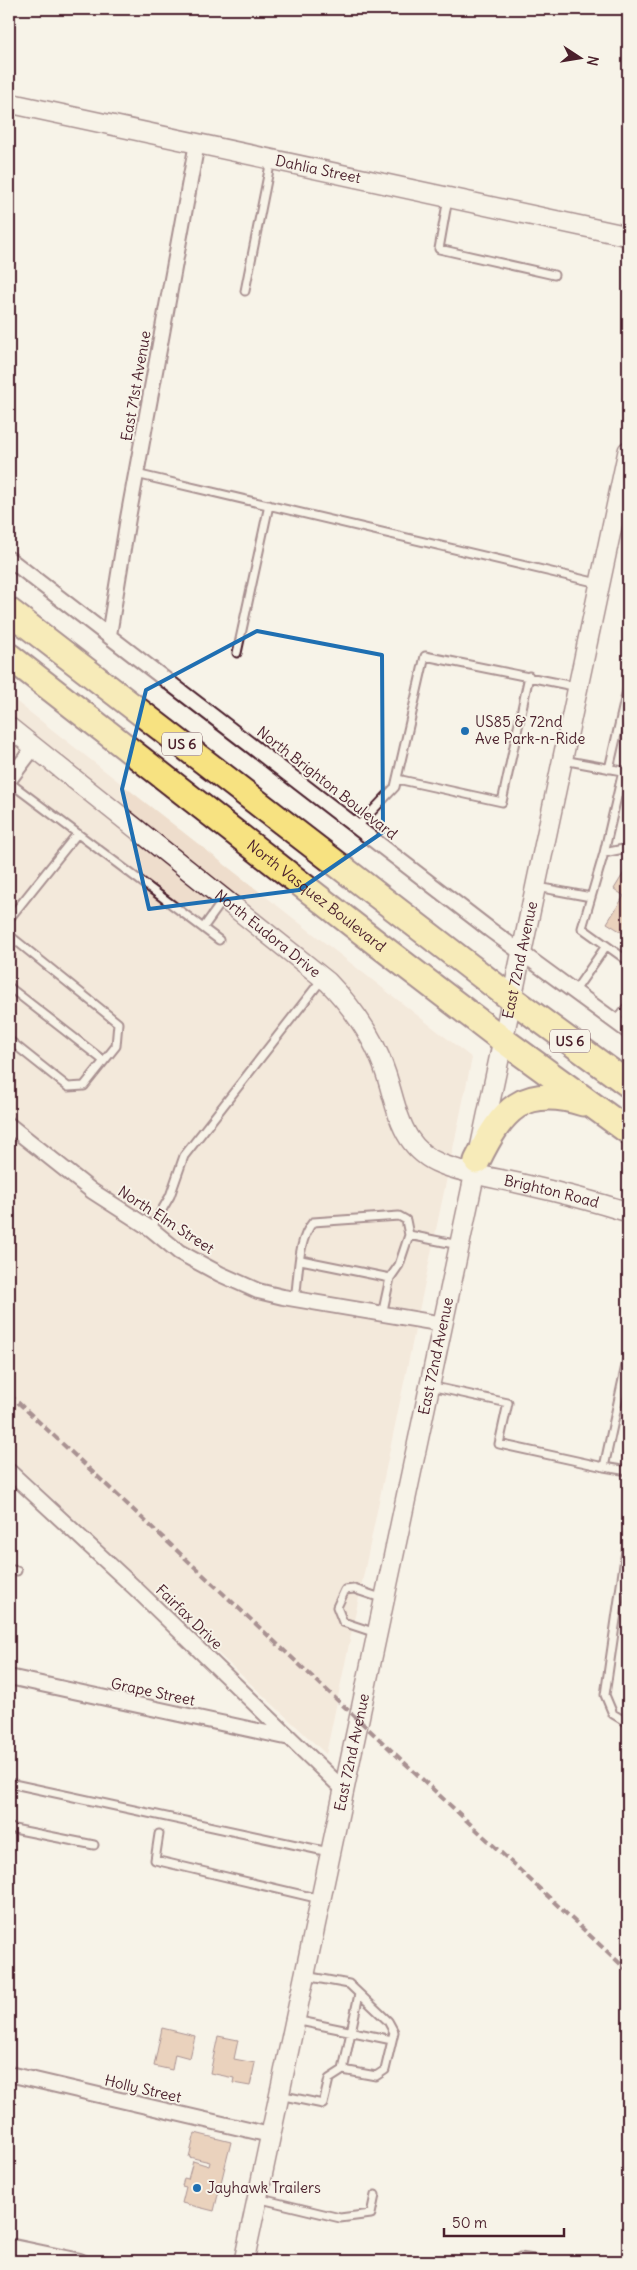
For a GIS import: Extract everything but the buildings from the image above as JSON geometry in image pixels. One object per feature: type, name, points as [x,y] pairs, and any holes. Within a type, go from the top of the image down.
[{"type":"highway","name":"US 6","points":[[9,611],[512,999],[628,1084]]},
{"type":"highway","name":"North Vasquez Boulevard","points":[[9,656],[503,1040],[628,1131]]},
{"type":"highway","points":[[476,1167],[496,1125],[505,1116],[528,1100],[542,1096],[555,1096],[593,1106]]},
{"type":"street","name":"Dahlia Street","points":[[9,103],[628,236]]},
{"type":"street","name":"East 71st Avenue","points":[[109,635],[136,474],[198,144]]},
{"type":"street","name":"East 72nd Avenue","points":[[244,2261],[628,451]]},
{"type":"street","name":"North Brighton Boulevard","points":[[9,559],[522,954],[628,1031]]},
{"type":"street","name":"North Eudora Drive","points":[[9,727],[323,978],[344,998],[365,1028],[380,1058],[403,1125],[418,1150],[440,1164],[476,1167]]},
{"type":"street","points":[[9,781],[34,747]]},
{"type":"street","name":"North Elm Street","points":[[9,1125],[92,1191],[151,1229],[179,1252],[220,1274],[258,1291],[382,1315],[443,1324]]},
{"type":"street","name":"Brighton Road","points":[[476,1167],[628,1212]]},
{"type":"street","name":"Fairfax Drive","points":[[9,1471],[135,1588],[344,1790]]},
{"type":"street","name":"Grape Street","points":[[9,1677],[290,1738]]},
{"type":"street","name":"Holly Street","points":[[9,2074],[270,2136]]},
{"type":"street","points":[[9,2246],[80,2261]]},
{"type":"lane","points":[[245,291],[271,159]]},
{"type":"lane","points":[[448,197],[439,250],[554,275]]},
{"type":"lane","points":[[136,474],[600,583]]},
{"type":"lane","points":[[237,653],[269,505]]},
{"type":"lane","points":[[357,827],[395,787],[425,656],[578,687]]},
{"type":"lane","points":[[397,779],[502,802],[529,676]]},
{"type":"lane","points":[[609,769],[628,686]]},
{"type":"lane","points":[[563,760],[626,772],[582,928],[628,961]]},
{"type":"lane","points":[[9,781],[219,940]]},
{"type":"lane","points":[[9,919],[77,834]]},
{"type":"lane","points":[[604,853],[628,848]]},
{"type":"lane","points":[[536,886],[591,897]]},
{"type":"lane","points":[[203,928],[225,899]]},
{"type":"lane","points":[[9,935],[118,1023],[116,1046],[84,1086],[68,1087],[9,1040]]},
{"type":"lane","points":[[574,992],[606,946]]},
{"type":"lane","points":[[151,1229],[170,1196],[184,1156],[323,978]]},
{"type":"lane","points":[[9,987],[104,1061]]},
{"type":"lane","points":[[615,1021],[628,1006]]},
{"type":"lane","points":[[296,1299],[304,1240],[313,1222],[398,1216],[406,1220],[409,1235],[399,1265],[390,1278],[382,1315]]},
{"type":"lane","points":[[409,1235],[459,1245]]},
{"type":"lane","points":[[301,1260],[390,1278]]},
{"type":"lane","points":[[604,1467],[628,1356]]},
{"type":"lane","points":[[430,1386],[508,1403],[499,1444],[628,1471]]},
{"type":"lane","points":[[628,1537],[605,1695],[613,1714],[628,1723]]},
{"type":"lane","points":[[9,1569],[17,1571]]},
{"type":"lane","points":[[378,1634],[343,1622],[339,1617],[337,1607],[345,1590],[354,1589],[385,1600]]},
{"type":"lane","points":[[9,1783],[330,1852]]},
{"type":"lane","points":[[9,1828],[94,1845]]},
{"type":"lane","points":[[159,1834],[155,1860],[320,1899]]},
{"type":"lane","points":[[279,2095],[323,2104],[329,2079],[343,2070],[376,2076],[385,2070],[394,2032],[388,2021],[348,1984],[304,1976]]},
{"type":"lane","points":[[343,2070],[359,1994]]},
{"type":"lane","points":[[295,2020],[392,2040]]},
{"type":"lane","points":[[257,2198],[340,2218],[371,2214],[375,2195]]},
{"type":"lane","points":[[514,2261],[520,2257],[548,2261]]},
{"type":"highlighted area","points":[[257,631],[382,655],[383,832],[299,890],[149,909],[122,789],[146,690]]},
{"type":"shaded area","points":[[9,696],[472,1058],[326,1754],[9,1458]]},
{"type":"railway","points":[[9,1394],[628,1971]]},
{"type":"place","name":"US85 & 72nd Ave Park-n-Ride","points":[[465,731]]},
{"type":"place","name":"Jayhawk Trailers","points":[[197,2188]]}]
